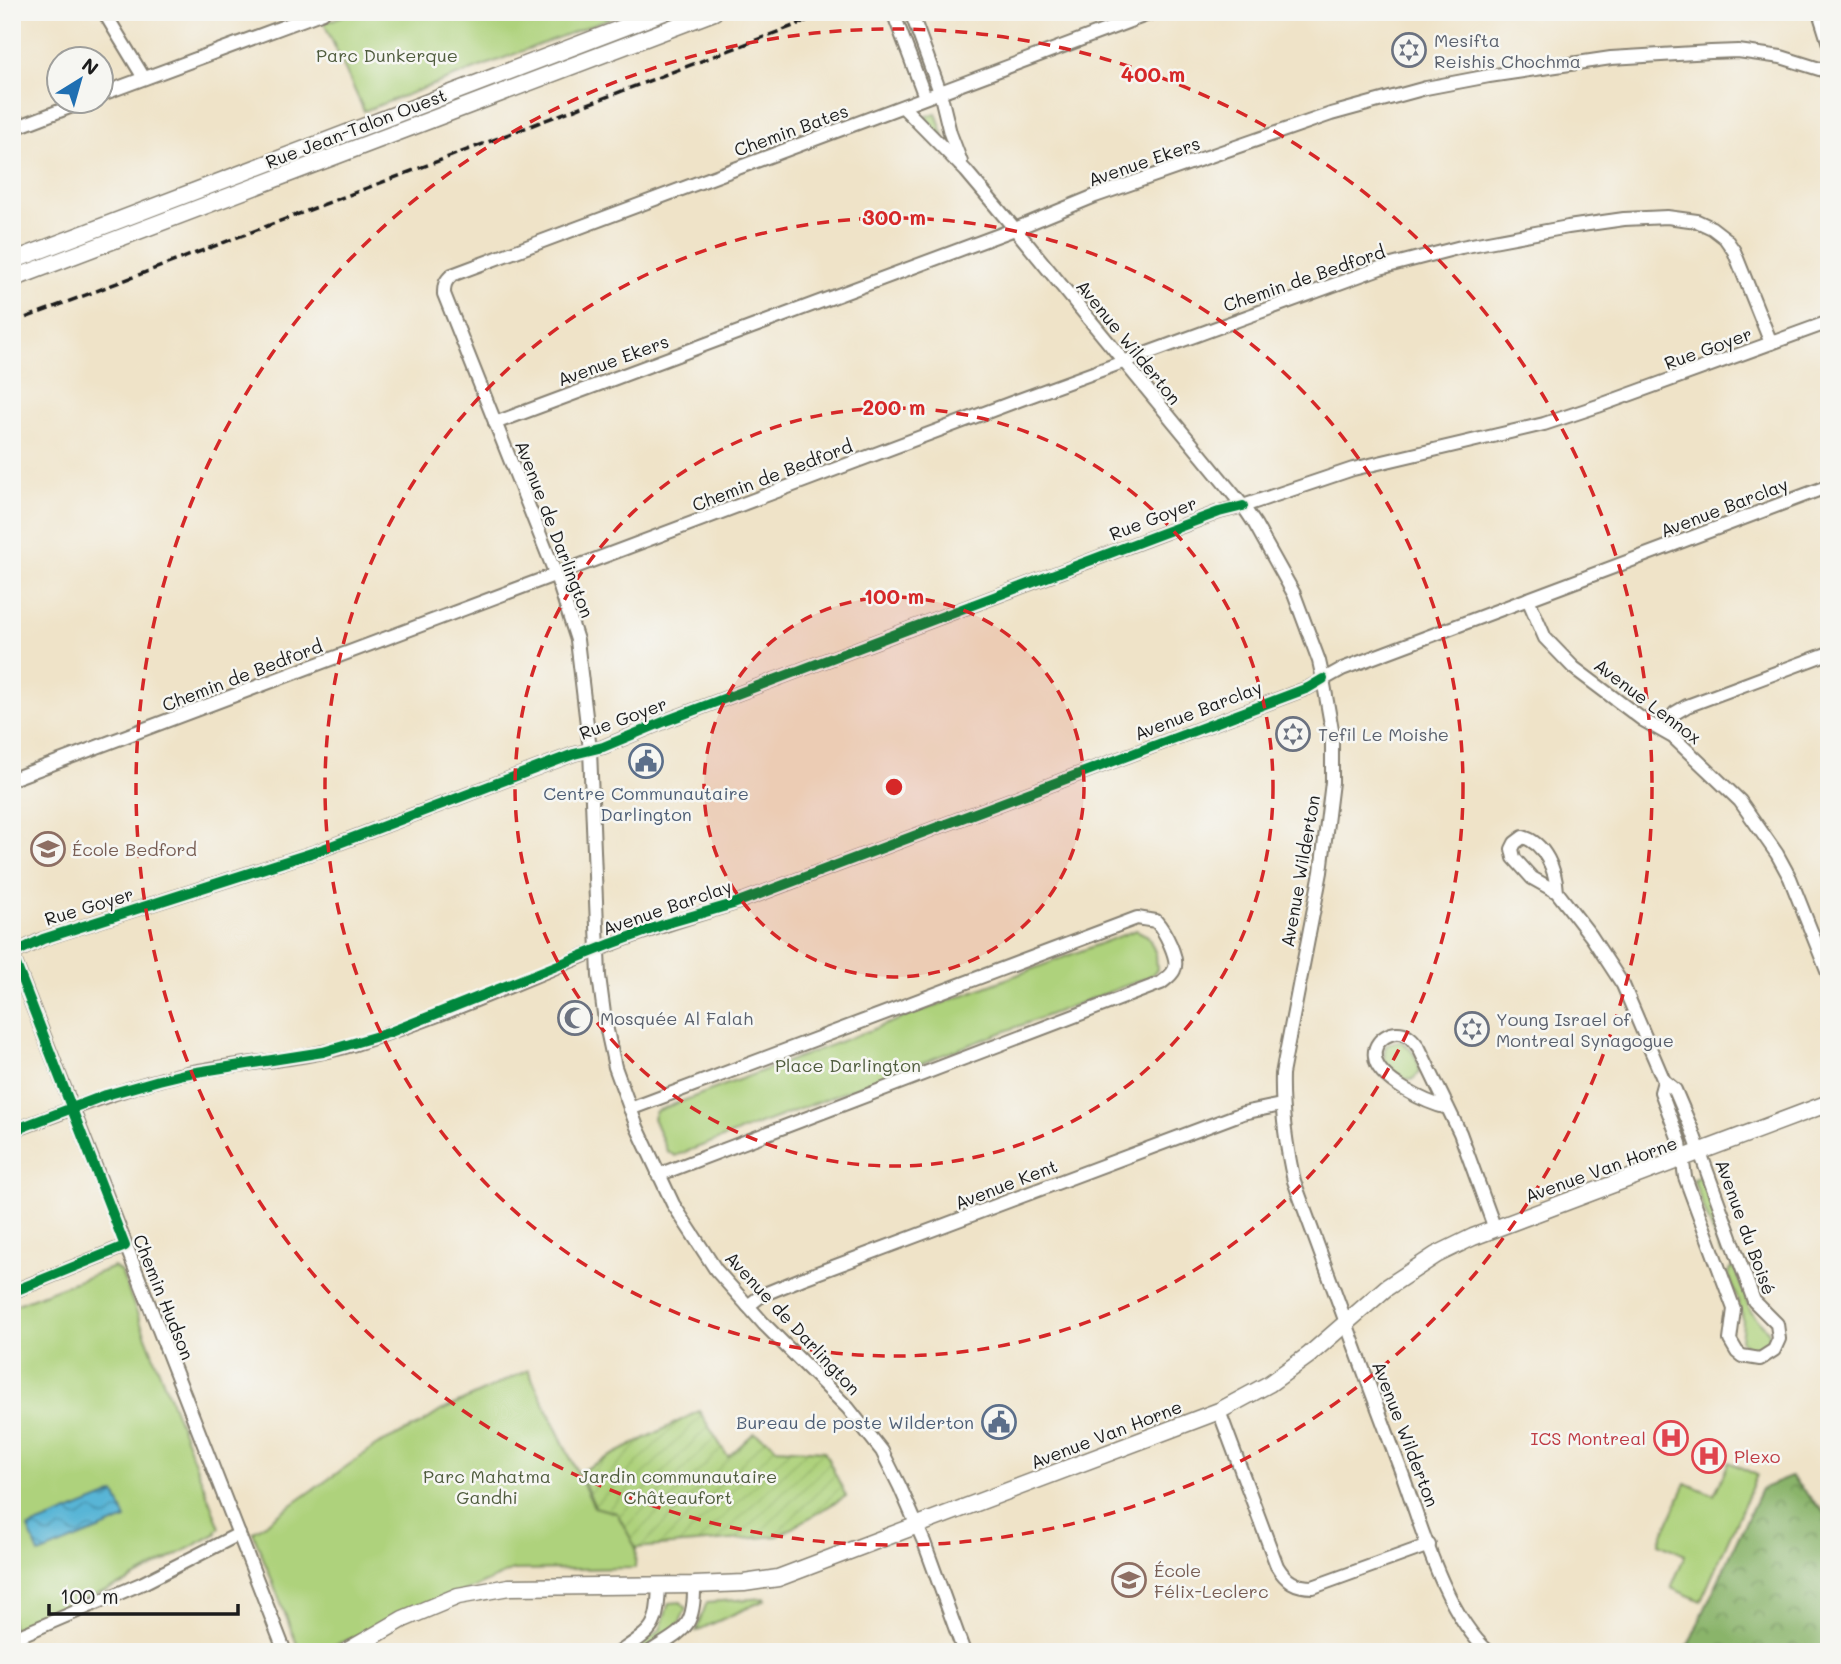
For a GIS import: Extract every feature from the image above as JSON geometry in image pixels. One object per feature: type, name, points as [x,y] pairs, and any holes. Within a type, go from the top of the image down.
[{"type":"main road","name":"Rue Jean-Talon Ouest","points":[[12,261],[664,12]]},
{"type":"main road","name":"Rue Jean-Talon Ouest","points":[[12,279],[714,12]]},
{"type":"main road","name":"Avenue Van Horne","points":[[346,1652],[403,1619],[458,1596],[516,1587],[744,1583],[778,1577],[917,1526],[1219,1411],[1269,1384],[1346,1325],[1386,1288],[1436,1255],[1495,1229],[1829,1103]]},
{"type":"street","points":[[104,12],[144,78]]},
{"type":"street","points":[[116,89],[293,17],[323,12]]},
{"type":"street","points":[[894,12],[925,97]]},
{"type":"street","name":"Avenue Wilderton","points":[[911,12],[940,92],[950,133],[966,172]]},
{"type":"street","name":"Chemin Bates","points":[[444,286],[452,275],[1154,12]]},
{"type":"street","points":[[1819,12],[1829,44]]},
{"type":"street","name":"Avenue Ekers","points":[[495,423],[1015,229],[1095,196],[1331,114],[1426,88],[1611,58],[1711,52],[1738,51],[1781,57],[1829,72]]},
{"type":"street","name":"Avenue Wilderton","points":[[903,107],[966,172],[1015,229],[1242,506],[1294,594],[1323,679],[1332,730],[1331,801],[1321,872],[1284,1057],[1281,1105],[1286,1142],[1294,1181],[1429,1545],[1455,1605],[1473,1635],[1489,1652]]},
{"type":"street","points":[[12,129],[46,116]]},
{"type":"street","name":"Chemin de Bedford","points":[[12,779],[1123,362],[1344,281],[1461,247],[1624,219],[1667,217],[1697,221],[1725,238],[1741,267],[1771,344]]},
{"type":"street","name":"Avenue de Darlington","points":[[444,286],[444,294],[556,575],[578,640],[590,750],[597,950],[607,1032],[615,1067],[630,1109],[658,1175],[691,1234],[716,1270],[748,1307],[863,1424],[888,1462],[917,1526],[964,1652]]},
{"type":"street","name":"Rue Goyer","points":[[12,954],[43,939],[318,851],[1219,512],[1353,469],[1544,424],[1829,322]]},
{"type":"street","name":"Avenue Barclay","points":[[12,1131],[106,1094],[184,1074],[303,1056],[353,1045],[668,923],[733,904],[1308,688],[1342,669],[1829,486]]},
{"type":"street","name":"Avenue Lennox","points":[[1528,599],[1545,638],[1574,668],[1643,720],[1681,744],[1732,793],[1777,855],[1790,878],[1829,976]]},
{"type":"street","points":[[1661,729],[1675,713],[1687,706],[1827,658]]},
{"type":"street","points":[[1557,892],[1591,936],[1623,985],[1664,1081]]},
{"type":"street","points":[[630,1109],[1137,918],[1156,921],[1164,931],[1176,962],[1174,970],[1161,983],[658,1175]]},
{"type":"street","name":"Chemin Hudson","points":[[12,954],[285,1652]]},
{"type":"street","points":[[1448,1108],[1413,1094],[1385,1074],[1375,1059],[1374,1052],[1381,1040],[1391,1034],[1400,1033],[1409,1036],[1419,1048],[1448,1108],[1460,1133],[1495,1229]]},
{"type":"street","name":"Avenue du Boisé","points":[[1664,1081],[1675,1090],[1700,1152],[1754,1301],[1777,1324],[1779,1333],[1776,1346],[1763,1358],[1755,1360],[1742,1356],[1730,1340],[1734,1309],[1685,1177],[1680,1143],[1661,1092],[1664,1081]]},
{"type":"street","name":"Avenue Kent","points":[[748,1307],[762,1295],[801,1279],[1243,1113],[1281,1105]]},
{"type":"street","points":[[12,1292],[125,1246]]},
{"type":"street","points":[[1219,1411],[1275,1559],[1283,1576],[1290,1582],[1302,1587],[1312,1587],[1429,1545]]},
{"type":"street","points":[[12,1639],[143,1583],[239,1534]]},
{"type":"street","points":[[650,1652],[680,1633],[691,1619],[695,1606],[695,1585]]},
{"type":"street","points":[[620,1652],[652,1628],[657,1616],[659,1586]]},
{"type":"green space","name":"Parc Dunkerque","points":[[352,12],[626,12],[364,111],[324,23]]},
{"type":"green space","points":[[936,113],[944,136],[941,137],[925,117]]},
{"type":"green space","name":"Place Darlington","points":[[1136,930],[1148,936],[1156,954],[1157,970],[1149,977],[675,1156],[667,1151],[653,1118],[656,1111]]},
{"type":"green space","points":[[1399,1041],[1411,1050],[1418,1064],[1419,1073],[1412,1080],[1393,1073],[1384,1057],[1387,1044]]},
{"type":"green space","points":[[1701,1176],[1728,1250],[1724,1255],[1720,1252],[1693,1179]]},
{"type":"green space","points":[[114,1267],[121,1272],[220,1528],[217,1533],[127,1582],[12,1629],[12,1306]]},
{"type":"green space","points":[[1731,1268],[1735,1270],[1751,1312],[1769,1332],[1769,1342],[1761,1349],[1749,1350],[1741,1341],[1742,1313],[1728,1273]]},
{"type":"green space","name":"Parc Mahatma Gandhi","points":[[528,1370],[594,1507],[617,1513],[636,1548],[635,1568],[513,1570],[403,1619],[316,1652],[300,1652],[253,1532],[377,1445]]},
{"type":"green space","name":"Jardin communautaire Châteaufort","points":[[699,1411],[728,1457],[754,1433],[770,1441],[776,1448],[824,1451],[846,1496],[778,1536],[636,1548],[617,1513],[595,1507],[579,1472]]},
{"type":"green space","points":[[1729,1462],[1757,1475],[1701,1601],[1671,1588],[1685,1555],[1659,1543],[1686,1483],[1714,1495]]},
{"type":"green space","points":[[1791,1477],[1829,1518],[1829,1652],[1683,1652],[1761,1489]]},
{"type":"green space","points":[[765,1600],[696,1631],[707,1602]]},
{"type":"green space","points":[[681,1602],[686,1609],[678,1625],[650,1646],[632,1652],[660,1630],[669,1603]]},
{"type":"water","points":[[115,1493],[126,1519],[39,1554],[28,1528]]},
{"type":"railway","points":[[12,323],[830,12]]},
{"type":"cycle path","points":[[12,1292],[125,1246],[12,954],[43,939],[318,851],[574,754],[603,747],[1219,512],[1243,506]]},
{"type":"cycle path","points":[[12,1131],[106,1095],[159,1080],[323,1052],[388,1033],[611,944],[668,923],[733,904],[1308,688],[1323,679]]},
{"type":"place","name":"Mesifta Reishis Chochma","points":[[1409,50]]},
{"type":"place","name":"Tefil Le Moishe","points":[[1293,734]]},
{"type":"place","name":"Centre Communautaire Darlington","points":[[646,761]]},
{"type":"place","name":"École Bedford","points":[[48,849]]},
{"type":"place","name":"Mosquée Al Falah","points":[[575,1018]]},
{"type":"place","name":"Young Israel of Montreal Synagogue","points":[[1472,1029]]},
{"type":"place","name":"Bureau de poste Wilderton","points":[[999,1422]]},
{"type":"place","name":"ICS Montreal","points":[[1671,1438]]},
{"type":"place","name":"Plexo","points":[[1709,1456]]},
{"type":"place","name":"École Félix-Leclerc","points":[[1129,1580]]}]
